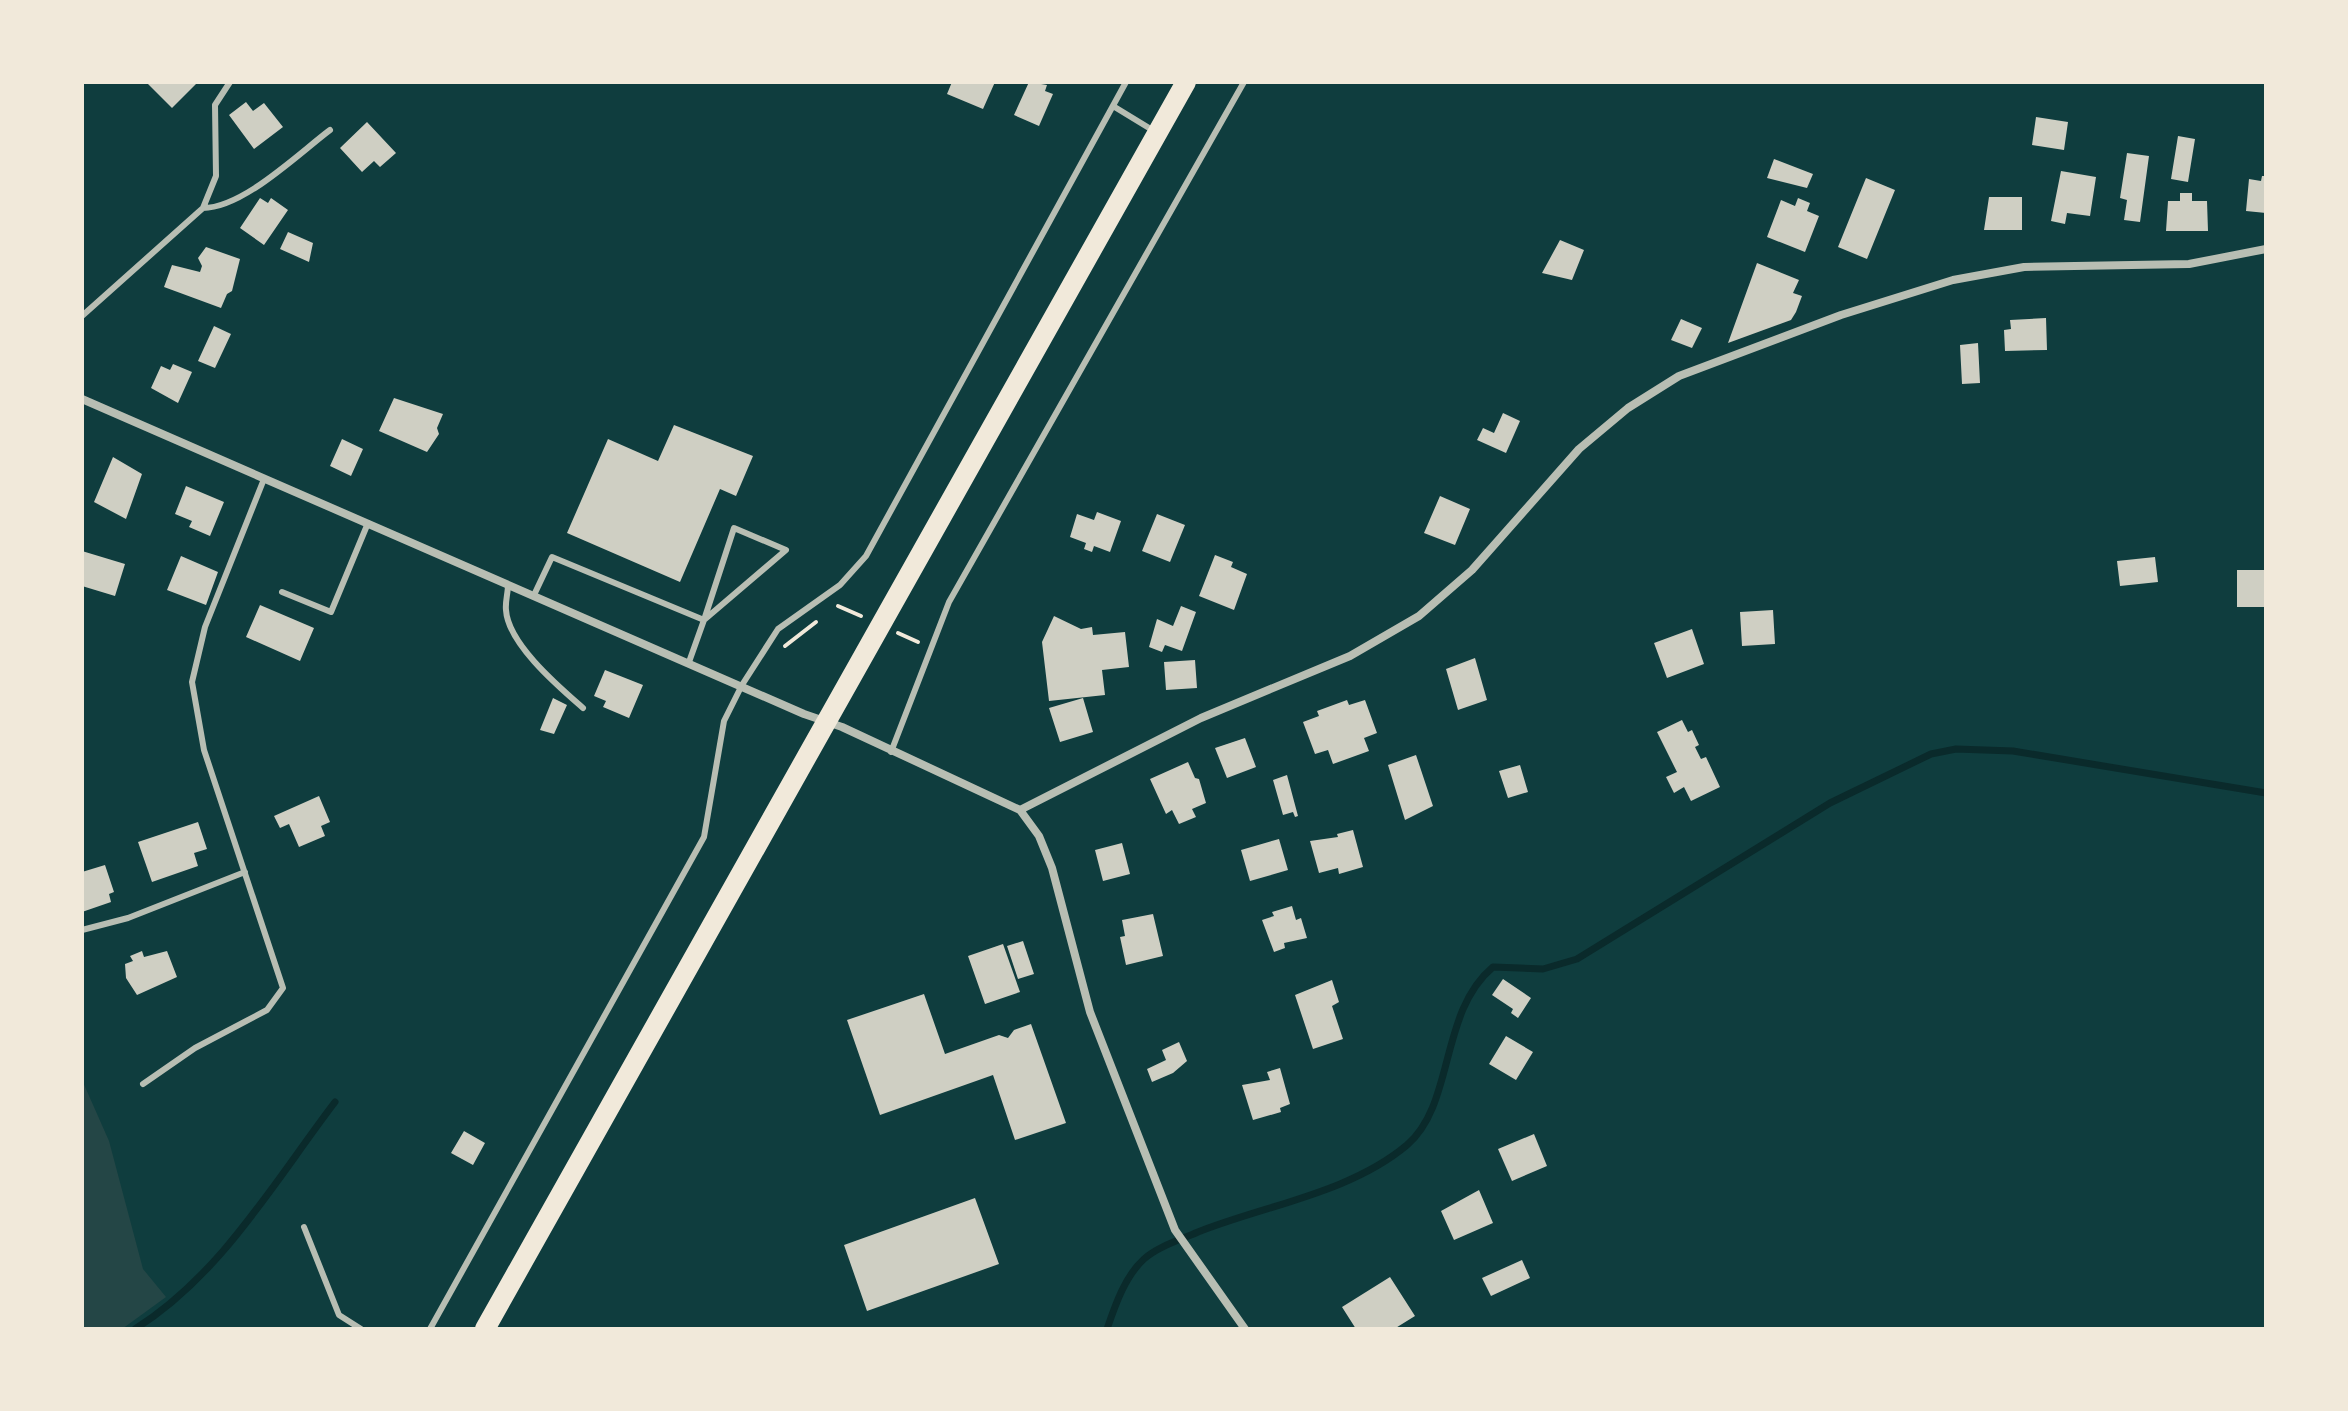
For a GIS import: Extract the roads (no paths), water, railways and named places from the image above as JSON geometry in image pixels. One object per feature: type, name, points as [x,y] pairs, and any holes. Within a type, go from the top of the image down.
[{"type":"main road","points":[[485,1329],[1186,82]]},
{"type":"street","points":[[1020,810],[1201,718],[1361,650],[1419,616],[1472,570],[1579,449],[1628,408],[1679,376],[1841,315],[1953,280],[2024,267],[2189,264],[2266,249]]},
{"type":"street","points":[[82,399],[825,720],[1020,810],[1039,836],[1052,868],[1090,1012],[1175,1230],[1245,1329]]},
{"type":"lane","points":[[82,316],[203,208],[216,176],[215,105],[230,82]]},
{"type":"lane","points":[[430,1329],[704,837],[724,721],[742,685],[778,629],[851,576],[866,556],[1126,82]]},
{"type":"lane","points":[[891,752],[949,602],[1244,82]]},
{"type":"lane","points":[[1113,106],[1157,132]]},
{"type":"lane","points":[[203,208],[215,208],[239,198],[330,130]]},
{"type":"lane","points":[[143,1084],[195,1048],[267,1010],[283,988],[204,750],[192,682],[205,627],[264,479]]},
{"type":"lane","points":[[282,592],[331,612],[368,523]]},
{"type":"lane","points":[[689,662],[734,528],[786,550],[704,620]]},
{"type":"lane","points":[[534,595],[552,557],[704,620]]},
{"type":"lane","points":[[509,584],[505,612],[521,642],[544,675],[583,708]]},
{"type":"lane","points":[[82,930],[128,918],[245,872]]},
{"type":"lane","points":[[304,1227],[339,1315],[361,1329]]},
{"type":"waterway","points":[[1107,1329],[1131,1274],[1156,1250],[1224,1222],[1334,1187],[1360,1175],[1407,1145],[1422,1127],[1433,1106],[1464,1008],[1476,986],[1493,967],[1543,969],[1577,959],[1830,803],[1931,754],[1956,749],[2013,751],[2266,793]]},
{"type":"waterway","points":[[135,1329],[166,1307],[220,1255],[335,1102]]}]
